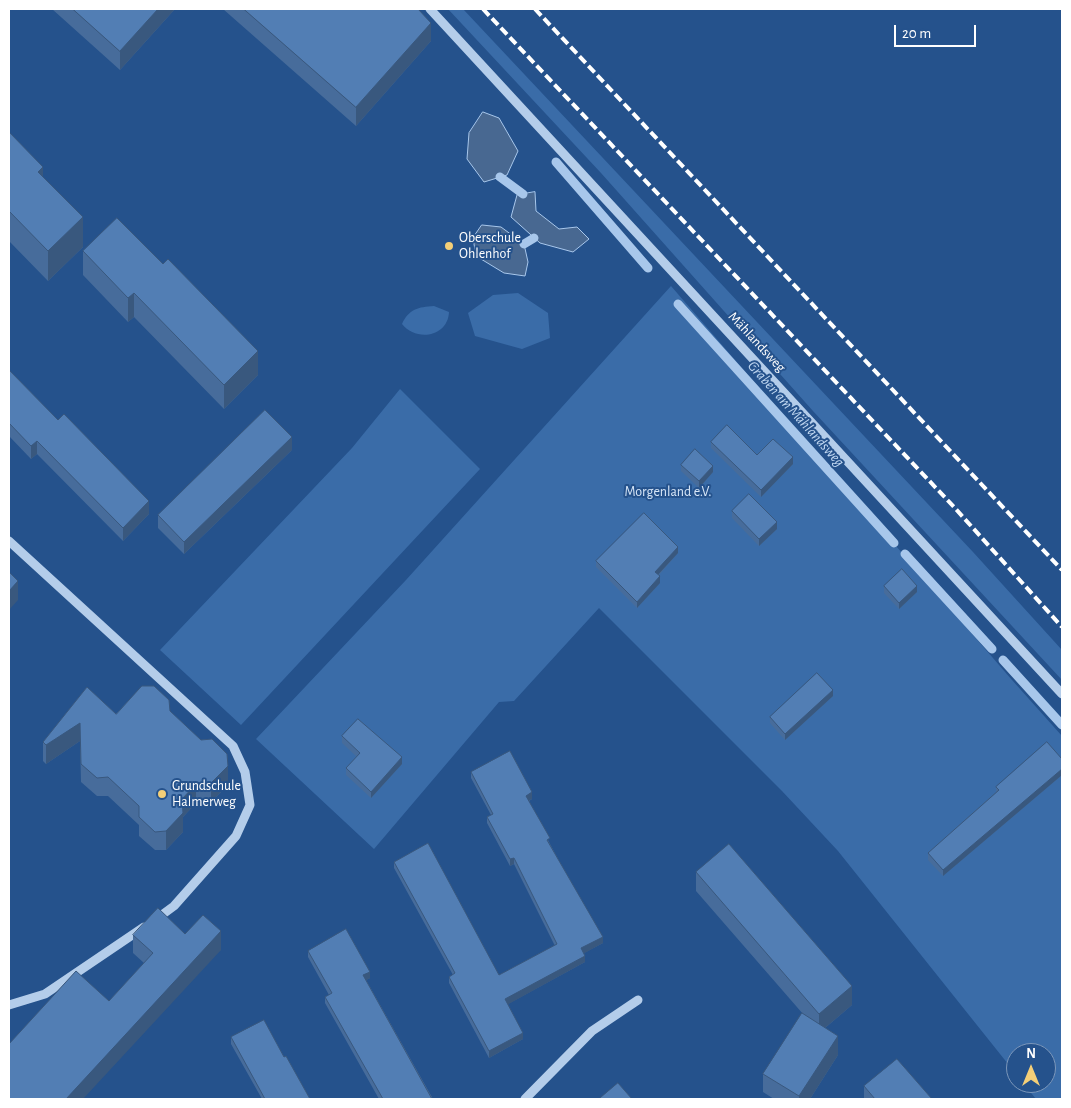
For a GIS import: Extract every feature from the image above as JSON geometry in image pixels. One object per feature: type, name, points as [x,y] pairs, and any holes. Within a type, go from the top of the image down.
[{"type":"street","name":"Mählandsweg","points":[[430,9],[1062,694]]},
{"type":"street","points":[[9,541],[233,746],[246,772],[250,805],[236,836],[174,906],[45,994],[9,1005]]},
{"type":"street","points":[[525,1099],[592,1031],[638,1000]]},
{"type":"green space","points":[[448,9],[463,9],[973,552],[1062,650],[1062,680],[813,411],[601,173]]},
{"type":"green space","name":"Morgenland e.V.","points":[[671,286],[1062,736],[1062,1099],[1036,1099],[1031,1093],[1056,1093],[1056,1043],[1006,1043],[1006,1061],[838,851],[782,791],[599,608],[514,701],[499,702],[374,849],[256,739],[406,580]]},
{"type":"green space","points":[[518,293],[548,313],[550,338],[522,349],[475,336],[468,313],[493,295]]},
{"type":"green space","points":[[434,306],[449,312],[443,327],[437,332],[423,335],[408,330],[402,324],[411,312],[423,307]]},
{"type":"green space","points":[[400,389],[480,469],[241,725],[160,650],[352,448]]},
{"type":"shaded area","points":[[483,112],[499,118],[518,151],[507,175],[484,182],[467,159],[469,133]]},
{"type":"shaded area","points":[[535,192],[536,211],[559,229],[577,227],[589,239],[573,252],[540,243],[511,217],[517,195]]},
{"type":"shaded area","points":[[482,225],[501,227],[524,244],[528,262],[525,276],[504,273],[476,256],[473,238]]},
{"type":"building","points":[[73,9],[158,9],[120,51]]},
{"type":"building","points":[[244,9],[418,9],[431,23],[356,107]]},
{"type":"building","points":[[9,132],[43,167],[38,172],[83,217],[48,251],[9,211]]},
{"type":"building","points":[[117,218],[163,264],[168,259],[258,351],[224,385],[134,293],[128,298],[83,251]]},
{"type":"building","points":[[9,370],[58,420],[64,414],[149,501],[123,528],[37,441],[31,446],[9,423]]},
{"type":"building","points":[[265,410],[292,437],[184,542],[158,515]]},
{"type":"building","points":[[727,425],[757,455],[773,439],[793,457],[761,490],[711,442]]},
{"type":"building","points":[[695,449],[713,466],[699,481],[681,465]]},
{"type":"building","points":[[749,494],[777,522],[759,539],[732,511]]},
{"type":"building","points":[[644,513],[678,547],[655,572],[660,576],[637,602],[596,561]]},
{"type":"building","points":[[902,569],[917,586],[899,603],[884,586]]},
{"type":"building","points":[[9,572],[18,581],[9,591]]},
{"type":"building","points":[[817,673],[833,690],[785,734],[770,717]]},
{"type":"building","points":[[142,686],[154,686],[169,700],[170,711],[201,740],[212,739],[227,754],[228,766],[211,783],[196,784],[182,799],[183,813],[166,831],[155,832],[139,817],[139,806],[108,777],[97,778],[81,764],[80,723],[46,745],[43,742],[87,687],[116,714]]},
{"type":"building","points":[[358,719],[402,757],[371,792],[346,768],[360,753],[342,736]]},
{"type":"building","points":[[1047,742],[1062,759],[1062,769],[943,870],[928,853],[999,790],[996,787]]},
{"type":"building","points":[[510,751],[532,792],[526,796],[550,838],[547,840],[603,937],[581,948],[585,956],[505,999],[523,1033],[489,1051],[449,977],[455,973],[394,862],[428,843],[499,975],[557,944],[514,858],[510,859],[487,817],[493,814],[471,772]]},
{"type":"building","points":[[729,844],[852,986],[819,1014],[696,872]]},
{"type":"building","points":[[158,908],[185,934],[203,915],[221,931],[66,1099],[9,1099],[9,1044],[76,971],[109,1001],[153,953],[133,935]]},
{"type":"building","points":[[346,929],[370,972],[363,975],[432,1099],[383,1099],[325,997],[332,993],[308,951]]},
{"type":"building","points":[[802,1013],[838,1036],[799,1096],[763,1074]]},
{"type":"building","points":[[264,1020],[310,1099],[265,1099],[231,1037]]},
{"type":"building","points":[[897,1059],[932,1099],[875,1099],[864,1086]]},
{"type":"building","points":[[618,1083],[632,1099],[599,1099]]},
{"type":"waterway","name":"Graben am Mählandsweg","points":[[556,162],[648,268]]},
{"type":"waterway","points":[[500,177],[523,194]]},
{"type":"waterway","points":[[524,244],[534,238]]},
{"type":"waterway","name":"Graben am Mählandsweg","points":[[678,304],[894,543]]},
{"type":"waterway","name":"Graben am Mählandsweg","points":[[905,554],[992,649]]},
{"type":"waterway","name":"Graben am Mählandsweg","points":[[1003,660],[1062,725]]},
{"type":"railway","points":[[483,9],[954,507],[1062,627]]},
{"type":"railway","points":[[535,9],[1062,570]]},
{"type":"place","name":"Oberschule Ohlenhof","points":[[449,246]]},
{"type":"place","name":"Grundschule Halmerweg","points":[[162,794]]}]
